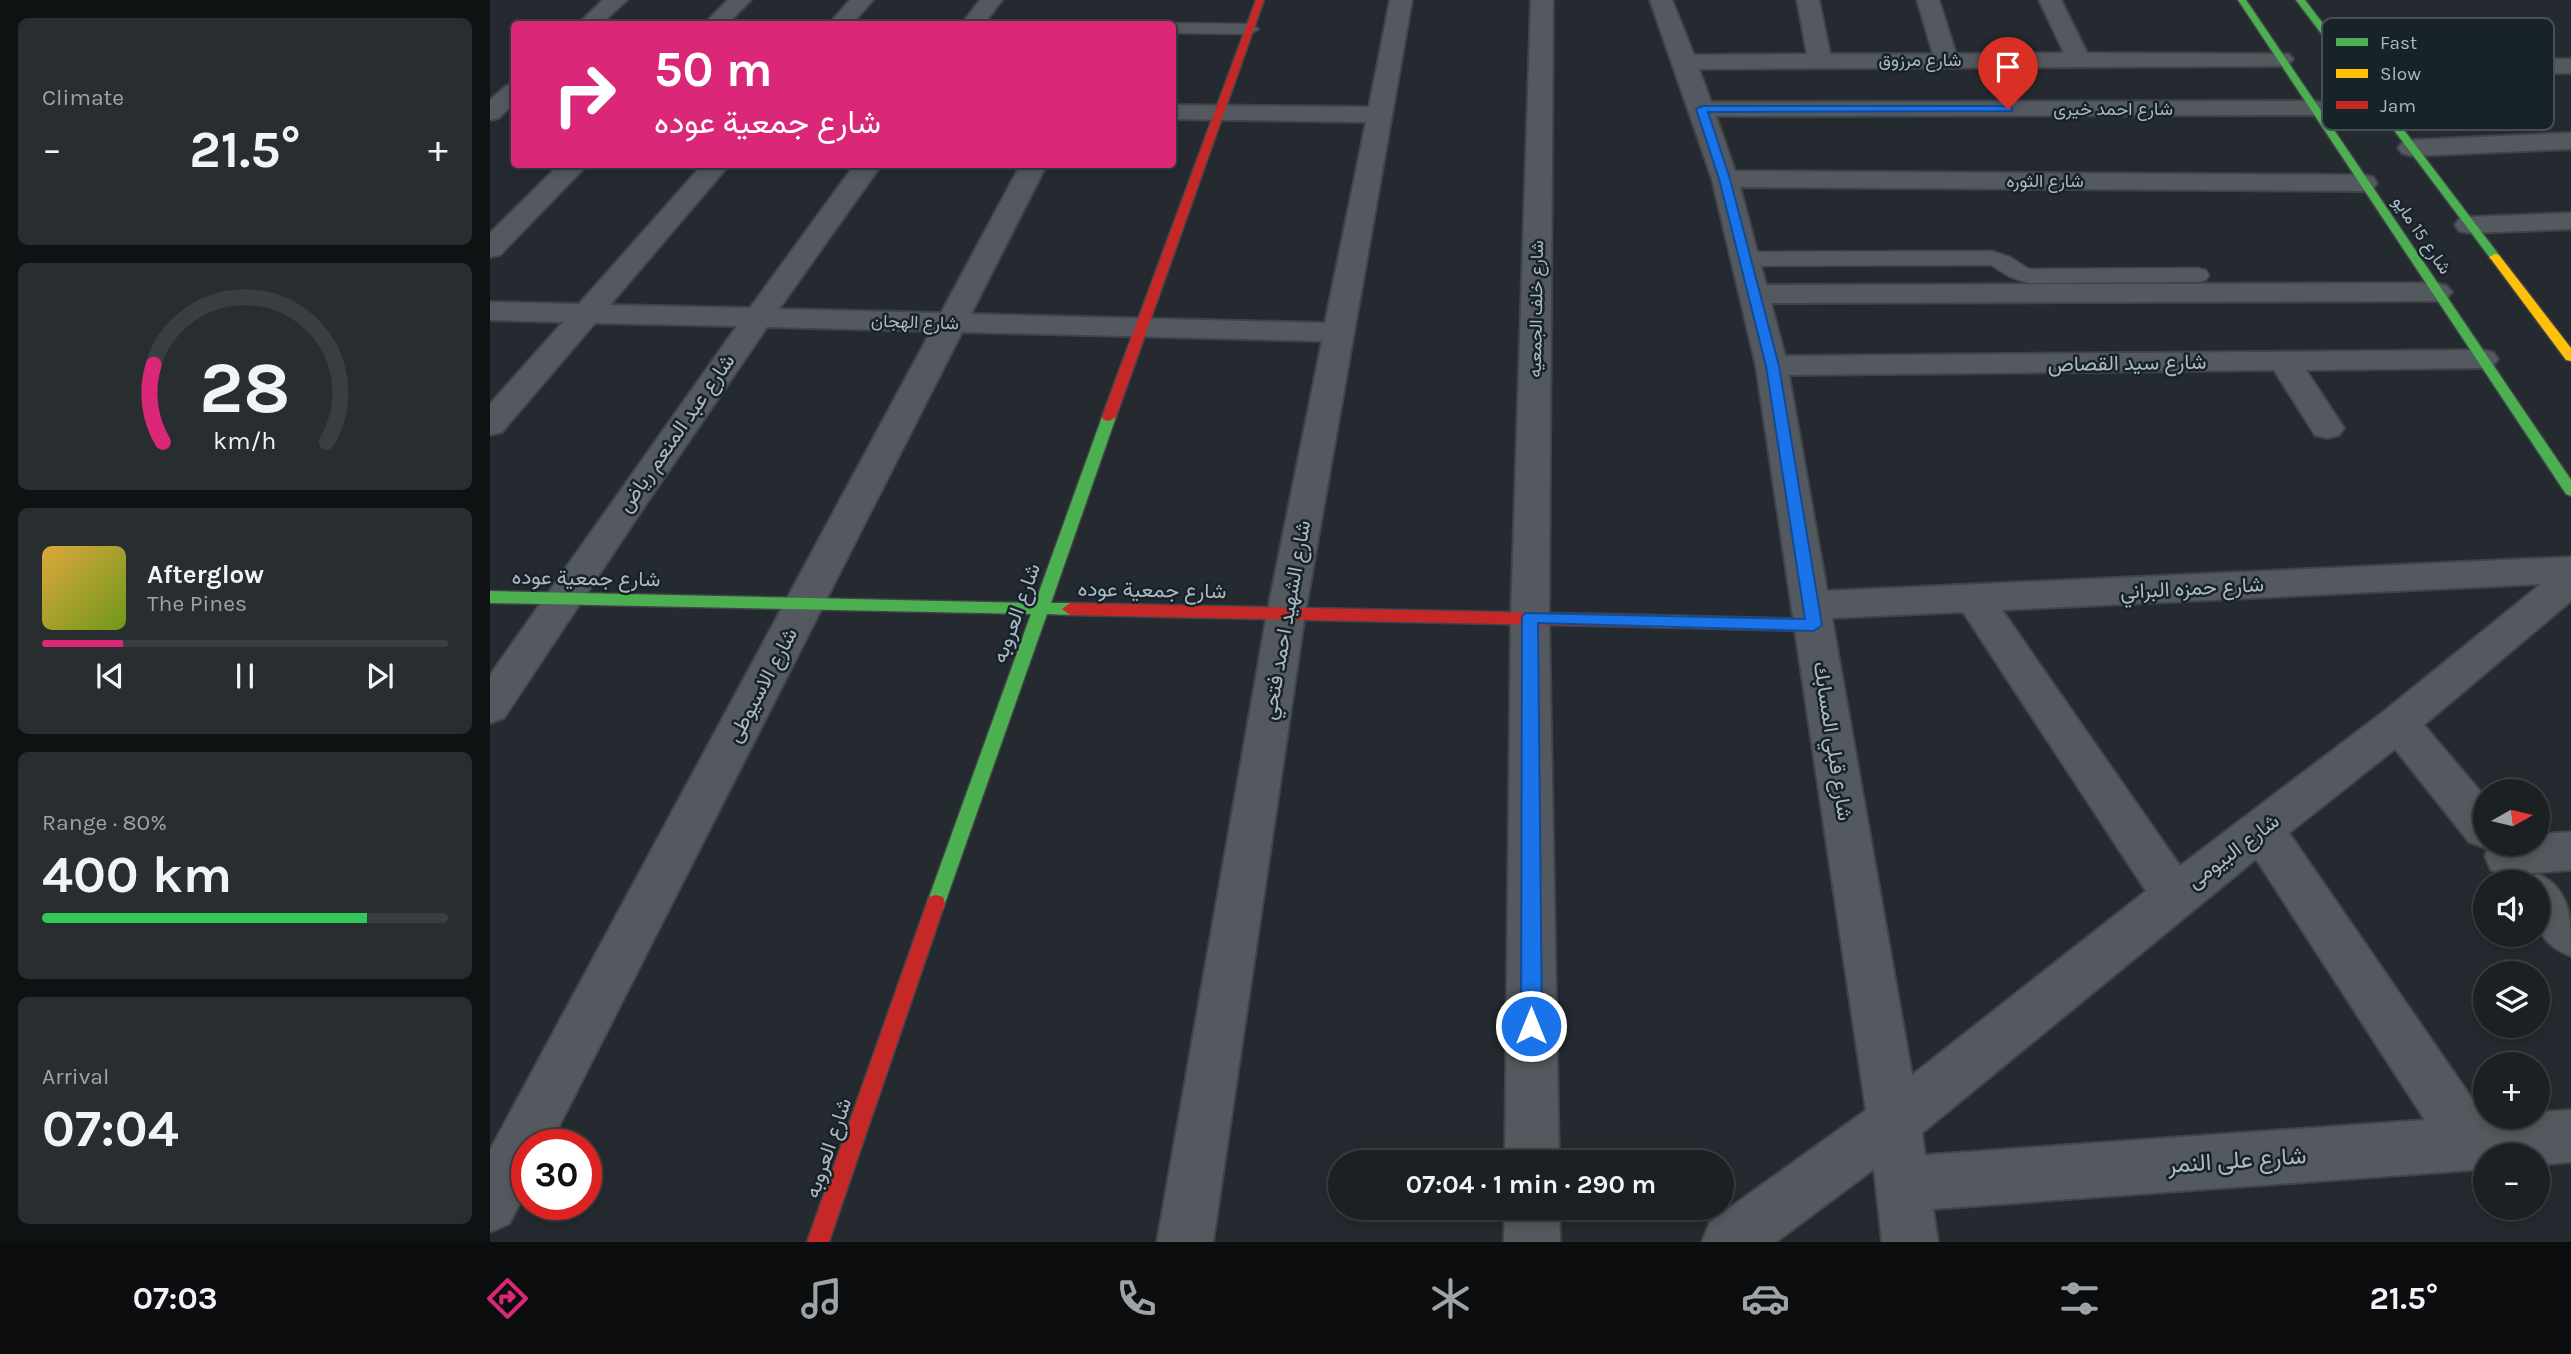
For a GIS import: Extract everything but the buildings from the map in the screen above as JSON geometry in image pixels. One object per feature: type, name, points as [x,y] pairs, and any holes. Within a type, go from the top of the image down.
[{"type":"street","points":[[592,21],[617,0]]},
{"type":"street","points":[[718,21],[740,0]]},
{"type":"street","points":[[844,21],[862,0]]},
{"type":"street","points":[[975,21],[991,0]]},
{"type":"street","name":"شارع العروبه","points":[[818,1242],[1039,609],[1261,0]]},
{"type":"street","name":"شارع الشهيد احمد فتحي","points":[[1185,1242],[1286,614],[1401,0]]},
{"type":"street","name":"شارع خلف الجمعيه","points":[[1532,1150],[1530,617],[1542,0]]},
{"type":"street","name":"شارع قبلي المسابك","points":[[1661,0],[1725,179],[1772,366],[1894,1122],[1910,1242]]},
{"type":"street","points":[[1808,0],[1820,61]]},
{"type":"street","points":[[1928,0],[1946,60]]},
{"type":"street","points":[[2050,0],[2078,60]]},
{"type":"street","name":"شارع 15 مايو","points":[[2242,0],[2322,119]]},
{"type":"street","name":"شارع 15 مايو","points":[[2300,0],[2322,31]]},
{"type":"street","name":"شارع مرزوق","points":[[1685,62],[2281,59]]},
{"type":"street","points":[[490,113],[511,94]]},
{"type":"street","name":"شارع احمد خيرى","points":[[1702,109],[2315,108]]},
{"type":"street","points":[[1176,112],[1380,115]]},
{"type":"street","name":"شارع 15 مايو","points":[[2329,130],[2571,491]]},
{"type":"street","name":"شارع 15 مايو","points":[[2397,130],[2469,225],[2560,328],[2571,357]]},
{"type":"street","points":[[2411,148],[2571,141]]},
{"type":"street","points":[[490,249],[571,168]]},
{"type":"street","points":[[490,425],[714,168]]},
{"type":"street","name":"شارع عبد المنعم رياض","points":[[490,707],[561,598],[757,317],[866,168]]},
{"type":"street","name":"شارع الاسيوطى","points":[[490,1205],[1032,168]]},
{"type":"street","name":"شارع الثوره","points":[[1725,179],[2364,183]]},
{"type":"street","points":[[2469,225],[2571,222]]},
{"type":"street","points":[[1755,294],[2437,292]]},
{"type":"street","name":"شارع الهجان","points":[[490,310],[1339,332]]},
{"type":"street","name":"شارع سيد القصاص","points":[[1772,366],[2482,359]]},
{"type":"street","points":[[2284,361],[2327,428]]},
{"type":"street","name":"شارع حمزه البراني","points":[[1813,615],[1973,598],[2571,570]]},
{"type":"street","name":"شارع البيومى","points":[[1730,1242],[1894,1122],[2175,896],[2398,723],[2571,580]]},
{"type":"street","name":"شارع جمعية عوده","points":[[490,597],[1286,614],[1530,617],[1813,615]]},
{"type":"street","points":[[1973,598],[2175,896]]},
{"type":"street","points":[[2398,723],[2473,815]]},
{"type":"street","points":[[2262,830],[2471,1143]]},
{"type":"street","points":[[2550,852],[2571,851]]},
{"type":"street","points":[[2550,909],[2571,935]]},
{"type":"street","name":"شارع على النمر","points":[[1903,1184],[2571,1136]]},
{"type":"street","points":[[1532,1220],[1532,1242]]},
{"type":"lane","points":[[1176,28],[1250,29]]},
{"type":"lane","points":[[1746,259],[1992,258],[2004,261],[2016,273],[2028,275],[2198,275]]},
{"type":"traffic: fast","points":[[2242,0],[2322,119]]},
{"type":"traffic: fast","points":[[2300,0],[2322,29]]},
{"type":"traffic: fast","points":[[2329,130],[2571,491]]},
{"type":"traffic: fast","points":[[2399,130],[2495,257]]},
{"type":"traffic: fast","points":[[936,903],[1109,417]]},
{"type":"traffic: fast","points":[[490,597],[1070,609]]},
{"type":"traffic: slow","points":[[2495,257],[2571,357]]},
{"type":"traffic: slow","points":[[1648,621],[1814,625]]},
{"type":"traffic: jam","points":[[1109,417],[1260,0]]},
{"type":"traffic: jam","points":[[1070,609],[1648,621]]},
{"type":"traffic: jam","points":[[818,1242],[936,903]]},
{"type":"route","points":[[1531,1026],[1530,617],[1814,625],[1772,366],[1725,179],[1702,109],[2008,109]]}]
